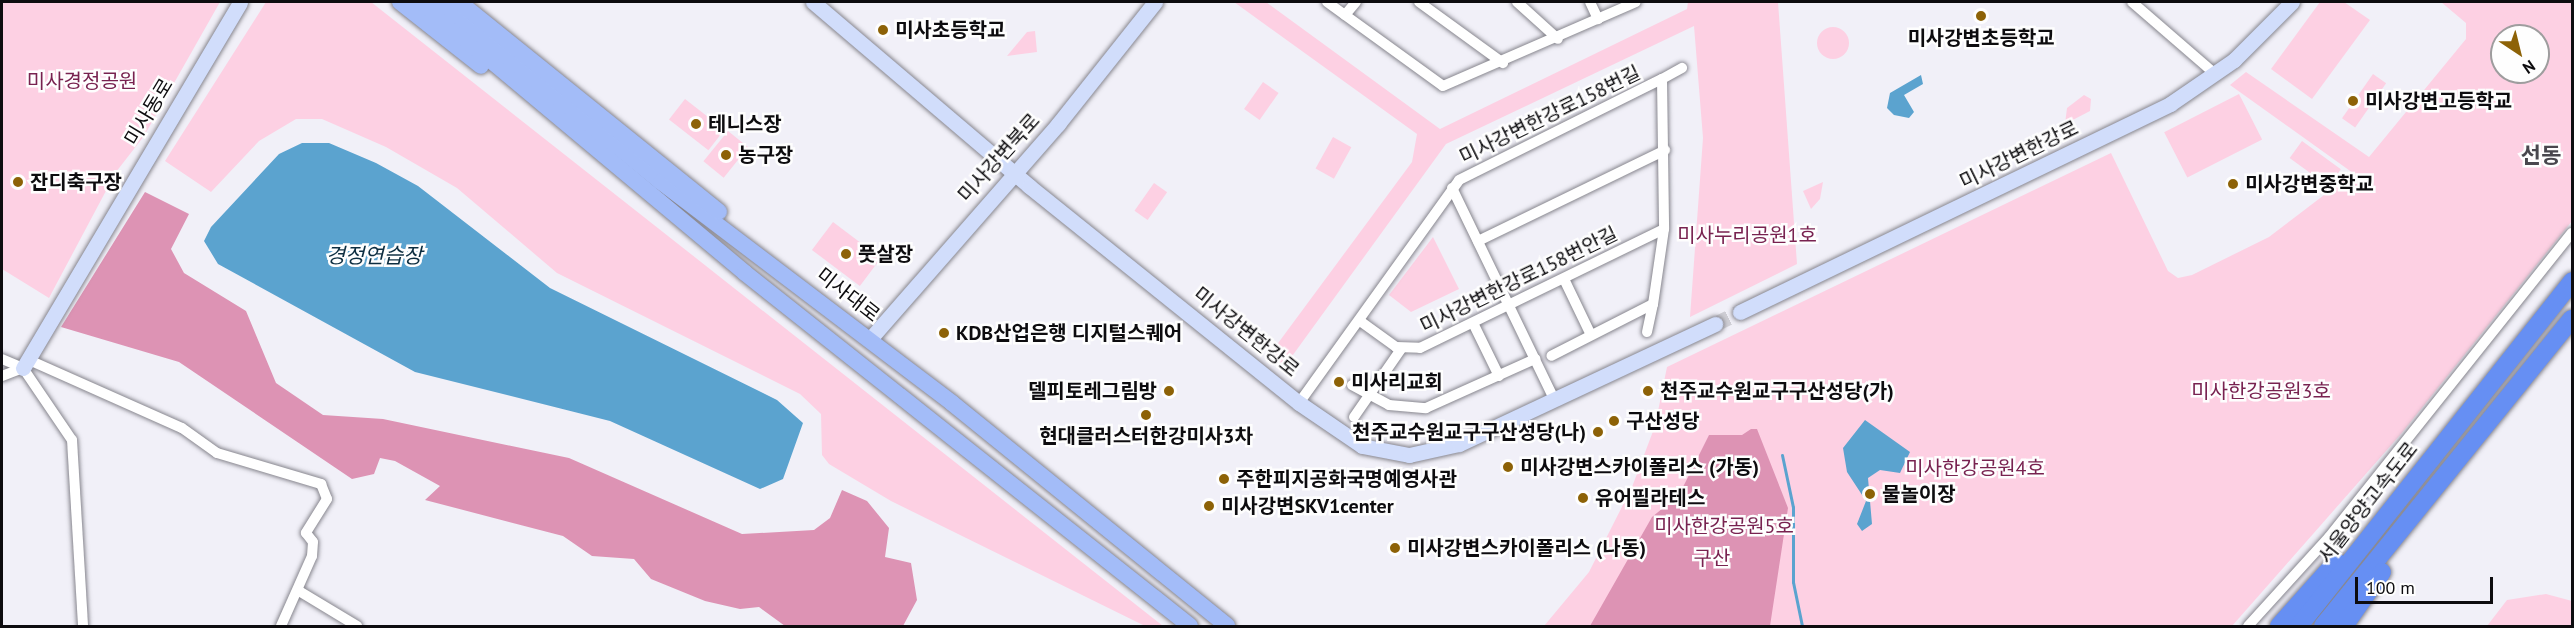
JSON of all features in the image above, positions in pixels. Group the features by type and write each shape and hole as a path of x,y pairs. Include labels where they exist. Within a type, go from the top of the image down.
{"highway":[{"path":"2278,627 2472,407 2572,281"},
{"path":"2323,627 2572,319"},
{"name":"서울양양고속도로","path":"2299,627 2472,407"},
{"path":"2344,627 2492,420"}],"main road":[{"path":"400,2 1190,627"},
{"path":"421,2 745,273"},
{"name":"미사대로","path":"441,2 661,182 764,257 870,339 1227,627"},
{"path":"459,2 724,216 764,257"}],"street":[{"name":"미사동로","path":"26,364 240,2"},
{"name":"미사강변한강로","path":"813,2 1014,174 1299,403 1362,446 1409,455 1459,444 1715,324"},
{"name":"미사강변북로","path":"870,339 1014,174 1155,2"},
{"path":"1327,2 1443,86 1503,63 1636,2"},
{"path":"1345,15 1356,2"},
{"path":"1419,2 1503,63"},
{"path":"1590,2 1598,20"},
{"path":"2133,2 2215,74"},
{"name":"미사강변한강로","path":"1740,312 2150,114 2215,74 2292,2"},
{"path":"1523,3 1558,39"},
{"path":"1662,79 1682,68"},
{"name":"미사강변한강로158번길","path":"1299,403 1459,180 1662,79 1665,150 1664,229 1647,332"},
{"path":"1478,241 1665,150"},
{"path":"1452,188 1554,399"},
{"name":"미사강변한강로158번안길","path":"1360,321 1401,348 1420,348 1664,229"},
{"path":"2248,627 2329,537 2572,233"},
{"path":"1564,279 1591,335"},
{"path":"1551,356 1653,304"},
{"path":"1473,323 1499,376"},
{"path":"1354,417 1401,348"},
{"path":"2,359 26,364 182,428 216,453 321,484 327,499 306,533 313,546 299,591 280,627"},
{"path":"1352,385 1369,397 1404,408 1425,408 1534,359"},
{"path":"2,376 26,364"},
{"path":"26,364 72,440 83,627"},
{"path":"299,591 357,627"}],"green space":[{"name":"미사경정공원","path":"2,2 220,2 144,136 116,172 49,298 2,269"},
{"path":"266,2 371,2 1163,626 1145,626 891,501 829,464 822,455 821,414 800,394 557,273 457,188 386,147 322,119 296,119 259,141 211,192 165,161"},
{"name":"미사누리공원1호","path":"1234,2 1266,2 1440,129 1687,9 1688,2 1778,2 1797,264 1690,317 1703,138 1694,26 1446,144 1282,370 1267,358 1412,162 1417,134"},
{"path":"2320,2 2344,2 2370,20 2312,99 2271,69"},
{"path":"2441,2 2572,2 2572,221 2401,434 2232,626 1544,626 1589,572 1632,487 1655,426 1667,367 2111,153 2168,271 2178,278 2192,275 2269,237 2353,173 2230,85 2246,72 2369,157 2466,39 2466,23"},
{"path":"1833,27 1844,32 1849,43 1844,54 1833,59 1822,54 1817,43 1822,32"},
{"path":"1035,31 1037,52 1007,56 1027,32"},
{"path":"2373,74 2386,83 2355,127 2342,118"},
{"path":"1263,82 1279,93 1260,120 1244,109"},
{"path":"2239,94 2262,139 2187,178 2164,132"},
{"path":"2084,95 2091,99 2090,111 2065,124 2067,108"},
{"name":"테니스장","path":"685,99 724,130 708,150 669,119"},
{"name":"농구장","path":"728,131 748,147 724,178 703,161"},
{"path":"1333,137 1351,147 1334,179 1316,168"},
{"path":"2302,141 2341,169 2328,186 2290,158"},
{"path":"1823,182 1820,199 1811,209 1803,191"},
{"path":"1154,183 1167,192 1148,220 1134,211"},
{"path":"145,192 189,214 171,249 184,273 246,311 276,383 323,415 383,419 569,458 742,534 814,530 830,518 842,490 867,501 889,528 885,557 911,563 917,600 903,626 785,626 759,607 740,609 705,601 651,579 634,559 592,556 563,536 425,500 440,486 395,461 380,458 374,474 352,479 179,362 61,327"},
{"name":"풋살장","path":"833,222 881,258 860,286 812,250"},
{"path":"1433,237 1459,289 1411,312 1389,295"},
{"name":"구산","path":"1751,429 1757,429 1788,508 1770,626 1590,626 1652,517 1679,495 1709,435 1742,435"},
{"path":"2546,594 2572,601 2572,626 2487,626 2507,600"}],"water":[{"path":"1921,75 1923,84 1904,95 1914,112 1909,118 1894,115 1887,108 1890,93"},
{"name":"경정연습장","path":"302,143 329,143 376,163 418,186 550,288 777,400 803,423 783,479 760,489 610,421 415,372 218,264 204,241 211,227 279,154"},
{"path":"1865,420 1910,452 1900,473 1880,470 1868,478 1872,524 1862,531 1857,524 1866,501 1847,472 1843,448"}],"waterway":[{"path":"1782,455 1793,507 1793,582 1802,626"}],"tunnel":[{"path":"1715,324 1740,312"}],"place":[{"name":"미사강변초등학교","path":"1981,16"},
{"name":"미사초등학교","path":"883,30"},
{"name":"미사강변고등학교","path":"2353,101"},
{"name":"테니스장","path":"696,124"},
{"name":"농구장","path":"726,155"},
{"name":"잔디축구장","path":"18,182"},
{"name":"미사강변중학교","path":"2233,184"},
{"name":"풋살장","path":"846,254"},
{"name":"KDB산업은행 디지털스퀘어","path":"944,333"},
{"name":"미사리교회","path":"1339,382"},
{"name":"델피토레그림방","path":"1169,391"},
{"name":"천주교수원교구구산성당(가)","path":"1648,391"},
{"name":"현대클러스터한강미사3차","path":"1146,415"},
{"name":"구산성당","path":"1614,421"},
{"name":"천주교수원교구구산성당(나)","path":"1598,432"},
{"name":"미사강변스카이폴리스 (가동)","path":"1508,467"},
{"name":"주한피지공화국명예영사관","path":"1224,479"},
{"name":"물놀이장","path":"1870,494"},
{"name":"유어필라테스","path":"1583,498"},
{"name":"미사강변SKV1center","path":"1209,506"},
{"name":"미사강변스카이폴리스 (나동)","path":"1395,548"}],"district":[{"name":"선동","path":"2541,156"}],"park label":[{"name":"미사한강공원3호","path":"2261,391"},
{"name":"미사한강공원4호","path":"1975,468"},
{"name":"미사한강공원5호","path":"1724,526"}]}
